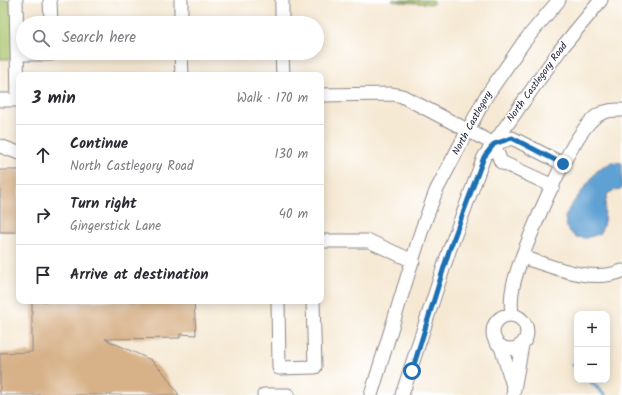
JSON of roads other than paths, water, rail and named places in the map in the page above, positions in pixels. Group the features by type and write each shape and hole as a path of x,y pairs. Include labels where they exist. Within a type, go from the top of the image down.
{"street":[{"path":"16,0 16,16"},
{"path":"50,0 51,16"},
{"path":"181,0 181,16"},
{"path":"282,0 282,16"},
{"name":"North Castlegory","path":"413,261 436,191 485,98 523,43 559,0"},
{"name":"North Castlegory Road","path":"402,395 449,251 484,157 560,50 601,0"},
{"path":"17,60 17,72"},
{"path":"181,60 182,72"},
{"path":"282,60 283,72"},
{"path":"324,95 392,94 402,96 494,144 501,162 553,186"},
{"path":"0,100 16,100"},
{"path":"512,314 510,301 513,283 532,230 563,164 580,136 598,115 610,110 622,110"},
{"path":"494,144 512,138 563,164"},
{"path":"0,146 16,153"},
{"path":"324,241 369,241 413,261 371,395"},
{"path":"522,257 569,271 596,275 622,271"},
{"path":"278,304 278,368 315,367 313,304"},
{"path":"512,314 520,317 528,327 526,340 522,345 518,359 518,373 513,392 501,347 493,337 493,328 500,318 512,314"},
{"path":"501,347 511,350 522,345"},
{"path":"264,395 288,395"}],"water":[{"path":"612,162 622,163 622,188 608,193 602,229 599,234 586,238 575,237 567,228 565,217 570,207 597,171"}],"waterway":[{"path":"592,383 605,395"}]}
